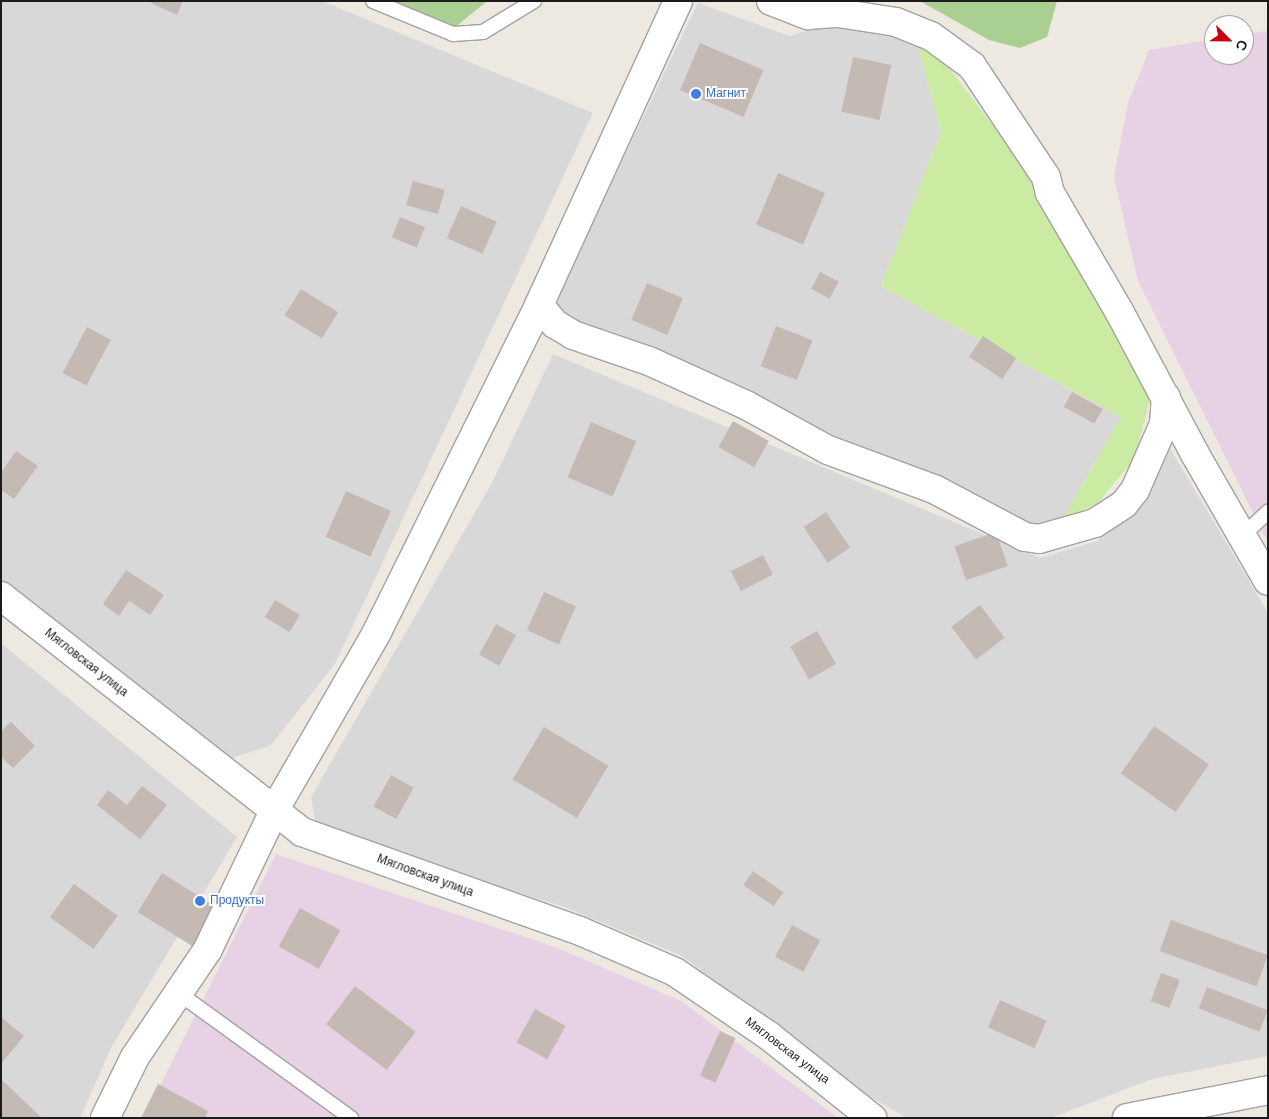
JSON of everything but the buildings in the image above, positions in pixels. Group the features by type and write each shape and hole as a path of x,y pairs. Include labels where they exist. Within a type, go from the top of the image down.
{"street":[{"path":"105,1118 135,1057 213,941 276,809 377,632 539,305 678,1"},
{"path":"770,1 808,15 838,13 896,22 931,36 972,66 1046,177 1050,193 1166,397 1241,537 1268,581"},
{"path":"539,305 555,324 573,335 649,361 746,405 828,450 934,489 1025,537 1039,539 1095,523 1124,504 1135,490 1164,424 1166,397"},
{"name":"Мягловская улица","path":"1,596 276,809 302,832 580,931 675,972 770,1036 872,1118"},
{"path":"1127,1118 1190,1112 1268,1090"}],"lane":[{"path":"372,1 453,34 483,32 534,1"},
{"path":"1241,537 1268,512"},
{"path":"177,992 351,1118"}],"shaded area":[{"path":"1,1 322,1 593,113 335,664 270,746 225,760 1,582"},
{"path":"698,3 790,36 833,23 877,27 917,42 941,132 881,286 1121,417 1062,520 1034,530 739,391 570,325 557,305 559,292"},
{"path":"1268,31 1268,543 1138,281 1114,176 1128,103 1149,50 1204,41 1204,65 1254,65 1254,33"},
{"path":"553,354 1040,558 1097,541 1140,506 1168,445 1268,613 1268,1056 1152,1079 1051,1118 907,1118 864,1093 682,956 567,908 317,830 311,797 493,481"},
{"path":"1,643 237,837 112,1046 80,1118 1,1118"},
{"path":"276,854 555,947 681,1001 838,1118 144,1118"}],"green space":[{"path":"368,1 486,1 486,2 449,32"},
{"path":"920,1 1057,1 1047,37 1020,48 989,40"},
{"path":"917,42 938,53 1031,176 1150,398 1135,458 1097,504 1062,520 1121,417 881,286 941,132"}],"place":[{"name":"Магнит","path":"696,94"},
{"name":"Продукты","path":"200,901"}]}
